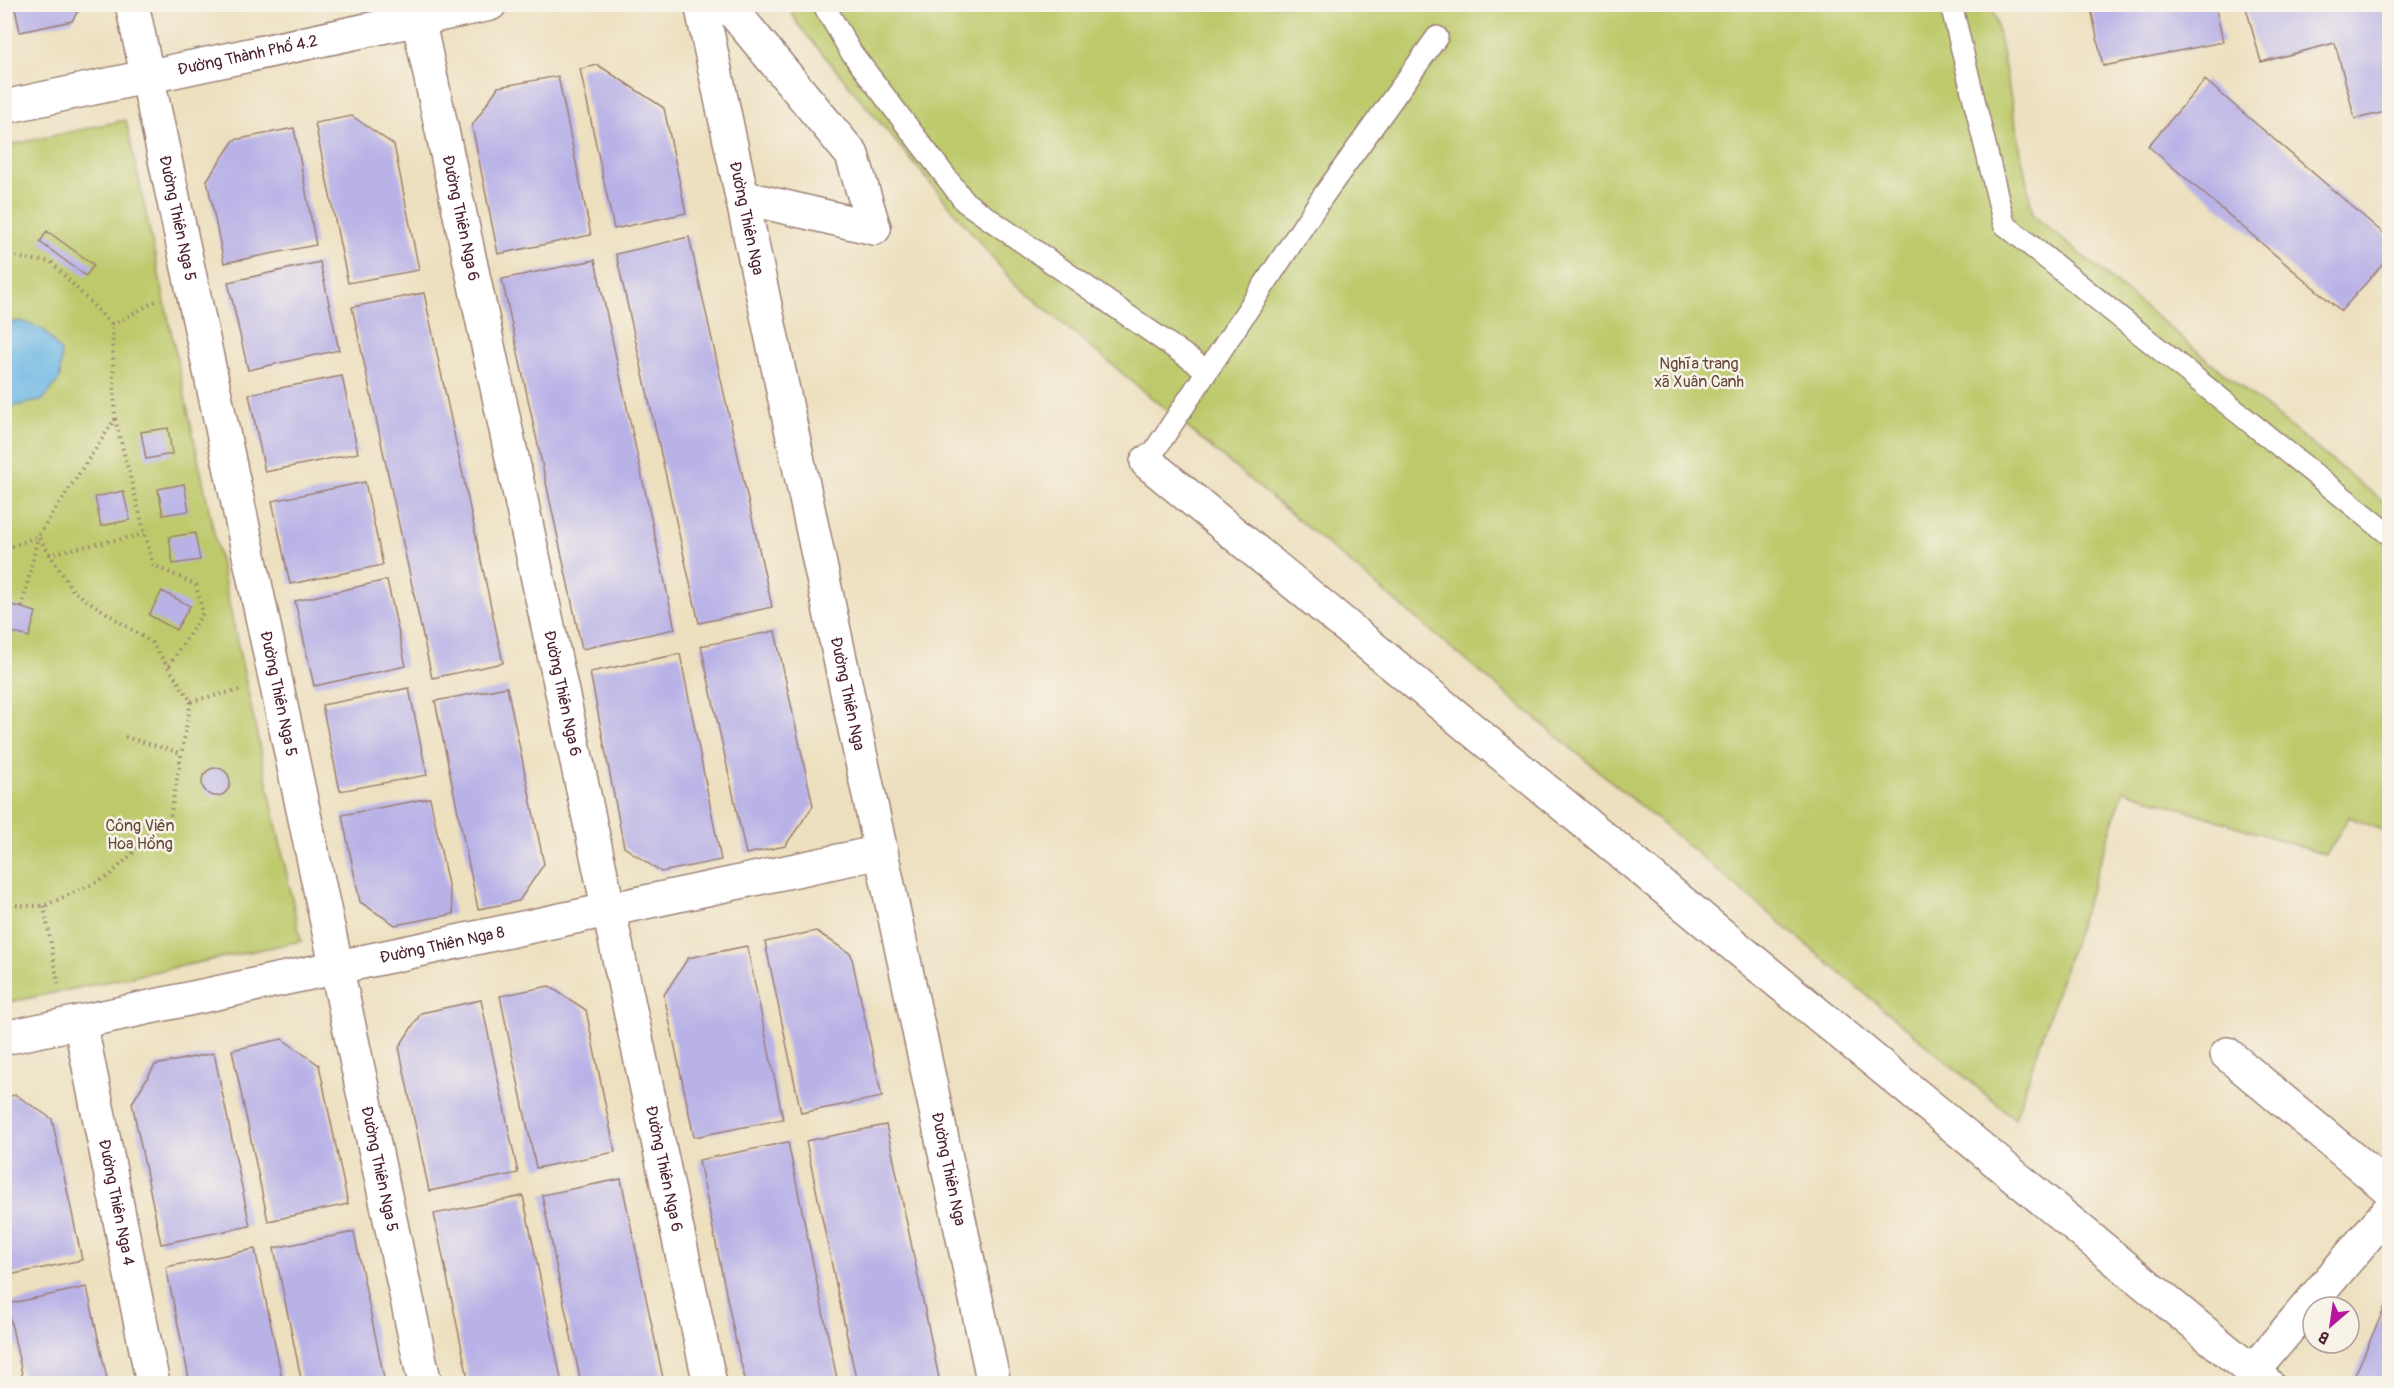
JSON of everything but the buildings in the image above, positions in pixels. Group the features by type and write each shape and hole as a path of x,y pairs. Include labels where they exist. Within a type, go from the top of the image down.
{"street":[{"name":"Đường Thiên Nga 5","path":"132,4 425,1383"},
{"name":"Đường Thành Phố 4.2","path":"4,107 147,77 416,12 490,4"},
{"name":"Đường Thiên Nga","path":"701,4 994,1383"},
{"path":"727,4 852,155 874,228 742,197"},
{"name":"Đường Thiên Nga 6","path":"416,12 710,1383"},
{"path":"1147,462 2259,1378 2390,1209"},
{"name":"Đường Thiên Nga 8","path":"4,1038 881,852"},
{"name":"Đường Thiên Nga 4","path":"73,1023 153,1383"},
{"path":"2227,1054 2390,1190"}],"lane":[{"path":"823,4 851,52 965,202 1206,370"},
{"path":"1951,4 2004,224 2390,535"},
{"path":"1147,462 1323,196 1437,38"}],"path":[{"path":"4,256 51,262 112,326 115,419 153,565 196,585 202,613 168,667"},
{"path":"112,326 152,302 193,292"},
{"path":"22,607 38,536 115,419"},
{"path":"49,554 145,534"},
{"path":"4,550 38,536"},
{"path":"4,905 44,906 108,877 170,817 191,701 152,643 73,591 38,536"},
{"path":"191,701 276,682"},
{"path":"125,737 181,753"},
{"path":"44,906 73,1023"}],"green space":[{"name":"Nghĩa trang xã Xuân Canh","path":"788,5 1993,5 2033,215 2389,506 2389,833 2349,817 2326,855 2124,790 2015,1119 1012,281 797,23"},
{"name":"Công Viên Hoa Hồng","path":"126,120 301,941 5,1003 5,146"}],"water":[{"path":"21,321 44,330 61,352 60,378 43,400 5,408 5,324"}]}
